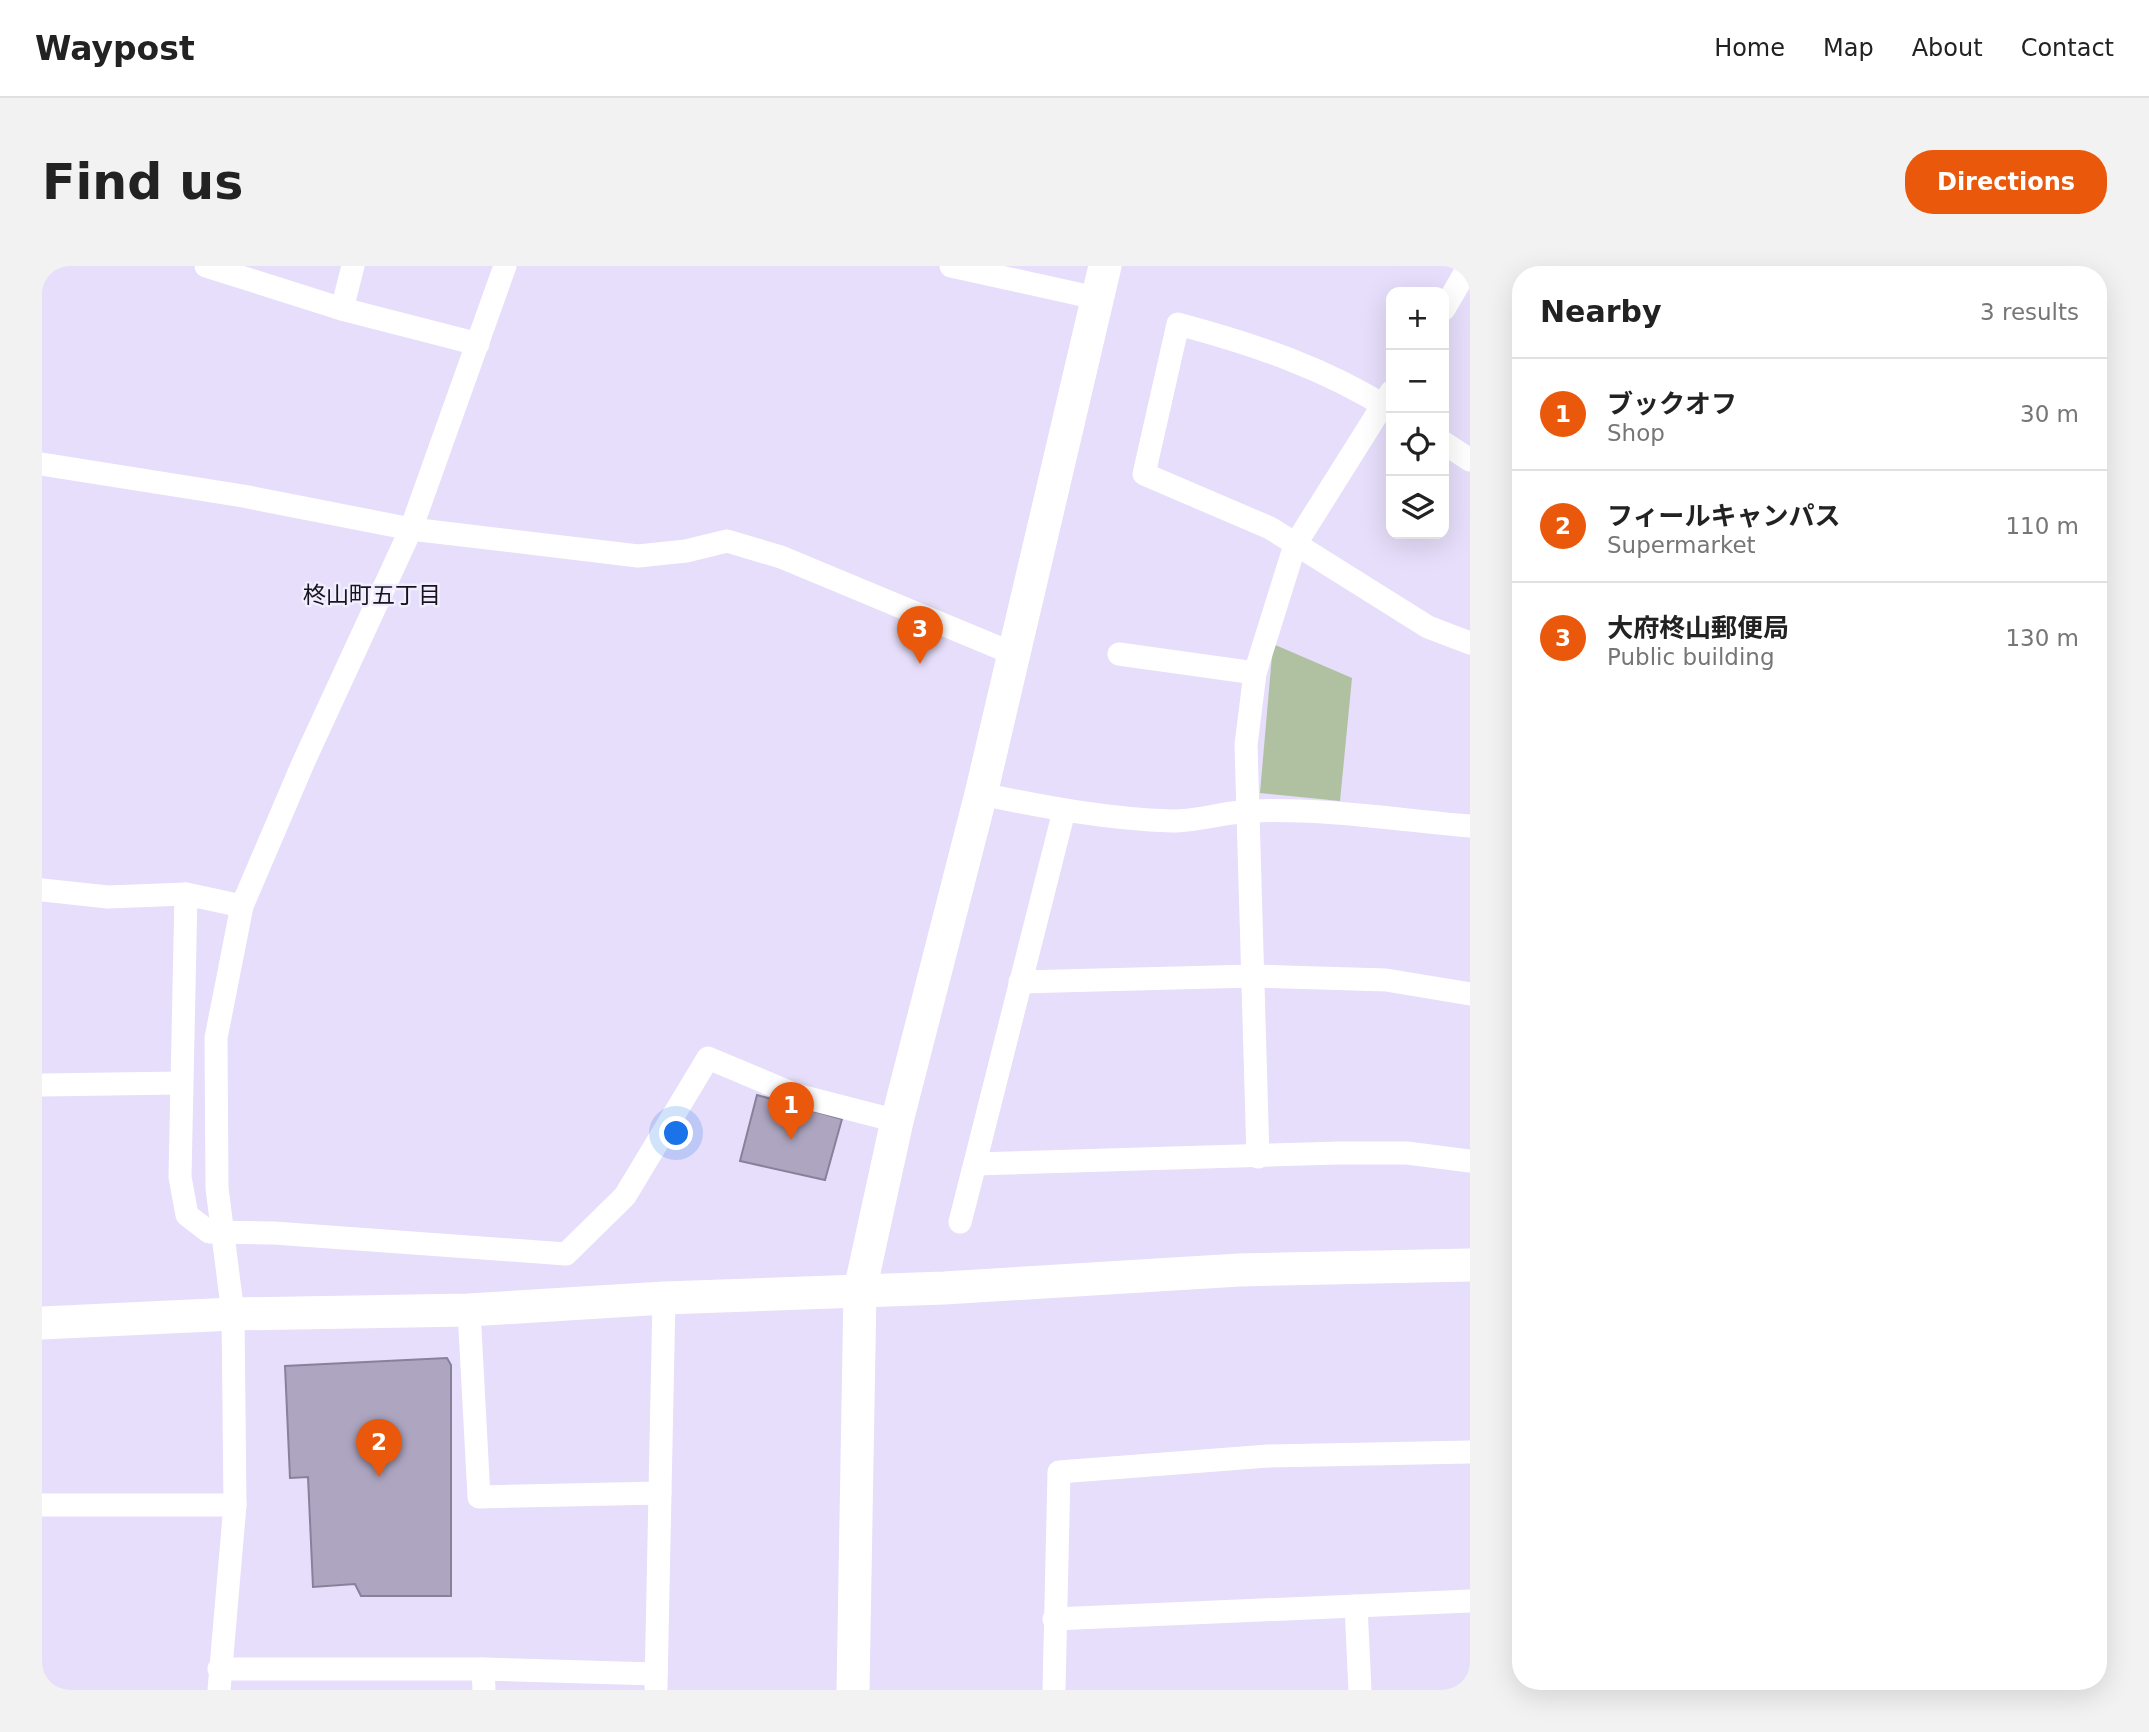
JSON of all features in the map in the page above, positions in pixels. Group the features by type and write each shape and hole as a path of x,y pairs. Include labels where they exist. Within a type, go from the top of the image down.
{"street":[{"path":"206,266 342,309 478,344"},
{"path":"342,309 353,266"},
{"path":"505,266 411,529 304,761 242,906 216,1038 217,1188 233,1314 235,1505 219,1680 483,1679 656,1682 664,1298"},
{"path":"951,266 989,270 1096,298"},
{"path":"853,1690 860,1290 897,1121 981,794 1105,266"},
{"path":"1449,300 1469,266"},
{"path":"1386,401 1273,351 1178,324 1144,474 1270,528 1428,627 1470,643"},
{"path":"1258,1157 1246,745 1255,673 1295,545 1386,407"},
{"path":"1449,446 1470,460"},
{"path":"42,464 243,496 411,529 638,556 686,551 727,541 781,557 1014,654"},
{"path":"1119,654 1255,673"},
{"path":"981,794 1064,811 1175,821 1250,811 1354,813 1470,826"},
{"path":"1064,811 960,1222 975,1164 1407,1153 1470,1161"},
{"path":"42,890 108,897 186,894 242,906"},
{"path":"186,894 180,1177 187,1216 209,1233 274,1233 566,1254 625,1196 708,1058 796,1095 897,1121"},
{"path":"1020,982 1253,976 1387,980 1470,993"},
{"path":"42,1085 180,1083"},
{"path":"42,1323 233,1314 469,1310 664,1298 944,1288 1239,1270 1470,1265"},
{"path":"469,1310 479,1497 660,1493"},
{"path":"1054,1690 1059,1472 1268,1456 1470,1452"},
{"path":"42,1505 235,1505"},
{"path":"1054,1619 1470,1601"},
{"path":"1356,1605 1360,1690"}],"green space":[{"path":"1273,644 1352,678 1340,801 1260,793"}],"building":[{"path":"757,1095 842,1119 825,1180 740,1161"},
{"path":"447,1358 451,1365 451,1596 361,1596 355,1584 313,1587 308,1477 290,1478 285,1366"}],"place":[{"name":"大府柊山郵便局","path":"920,664"},
{"name":"ブックオフ","path":"791,1140"},
{"name":"フィールキャンパス","path":"379,1477"}],"district":[{"name":"柊山町五丁目","path":"372,595"}]}
